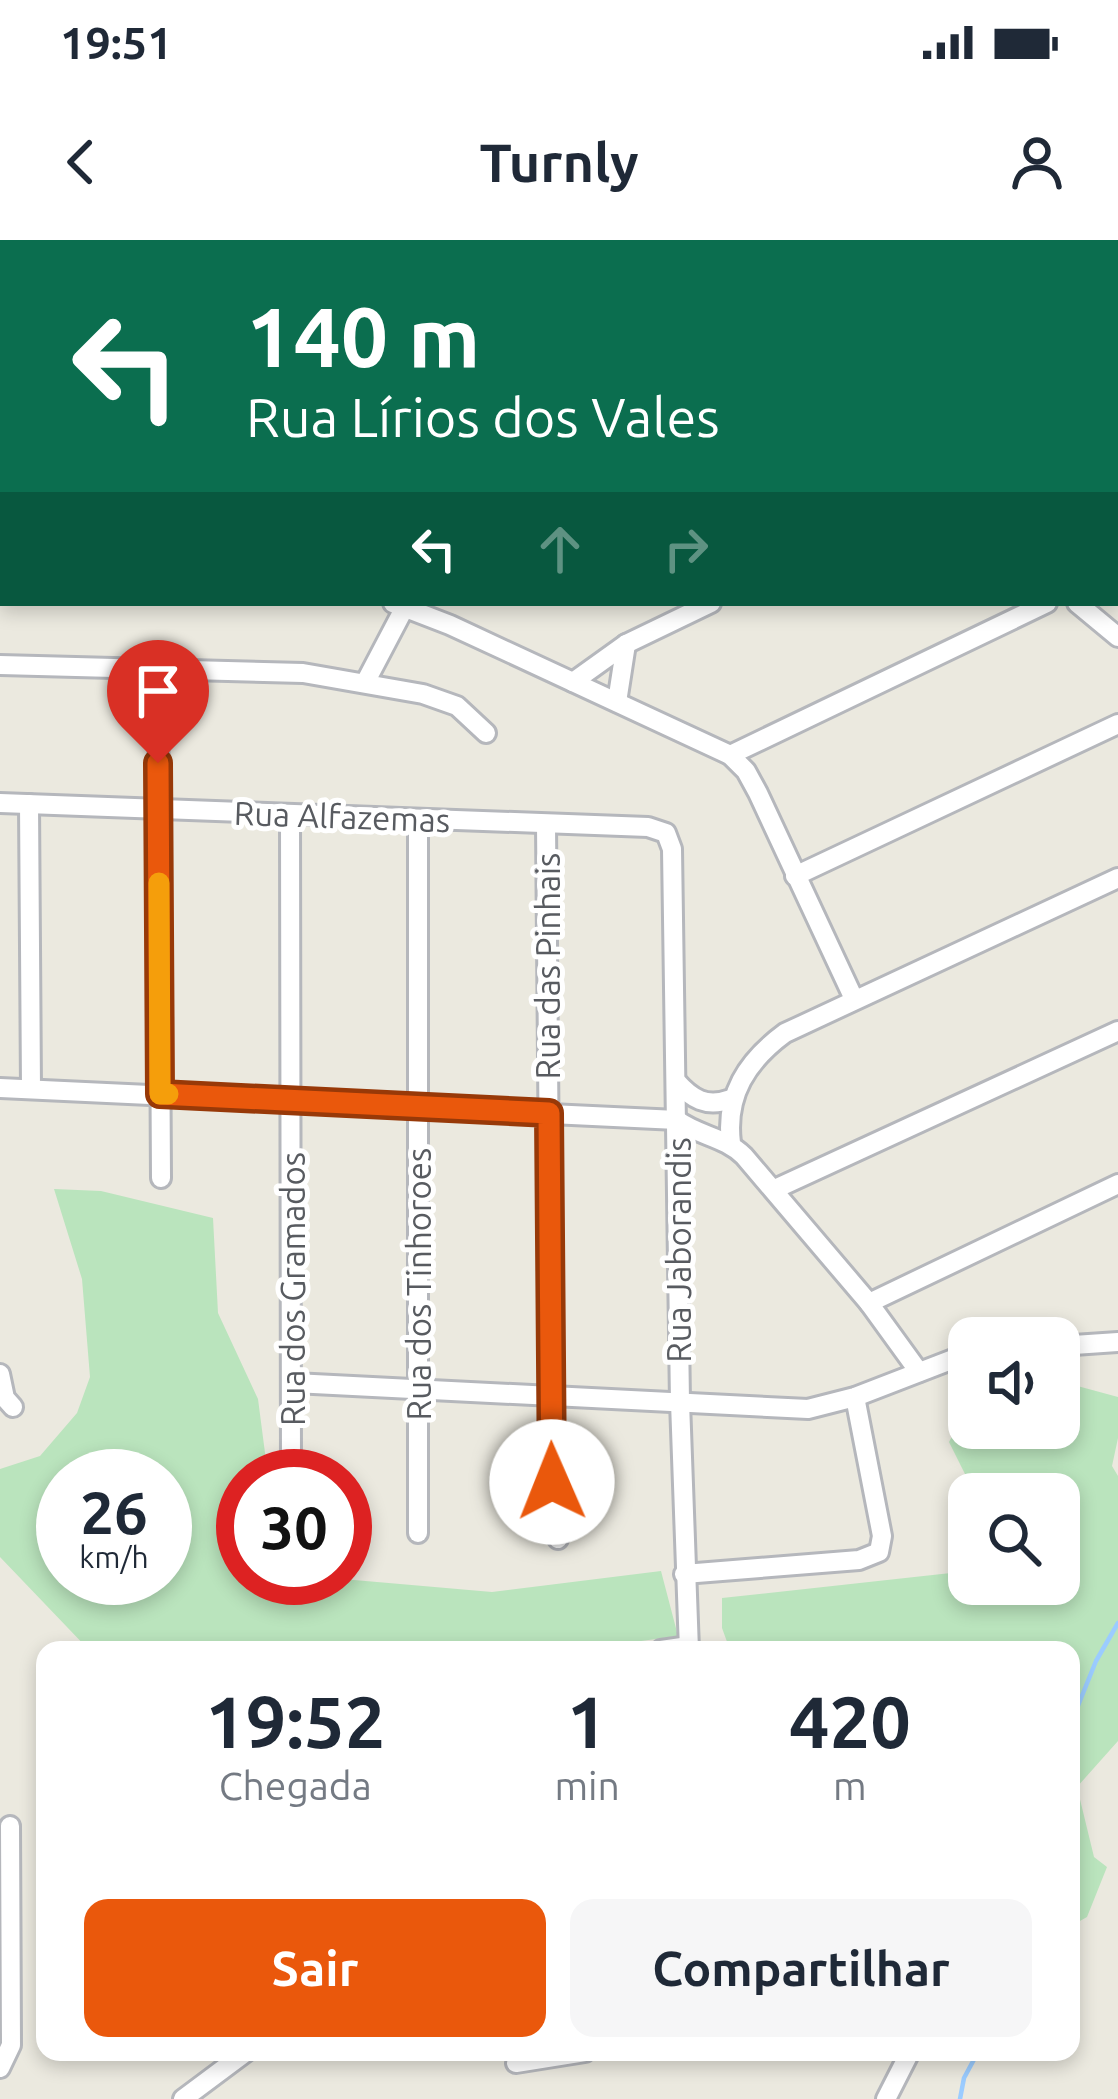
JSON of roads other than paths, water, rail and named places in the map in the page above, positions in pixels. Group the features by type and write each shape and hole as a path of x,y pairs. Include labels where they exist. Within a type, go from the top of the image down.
{"street":[{"path":"365,682 400,606"},
{"path":"406,606 730,755 758,793 854,999"},
{"path":"450,625 453,606"},
{"path":"573,682 626,644 705,606"},
{"path":"730,755 1041,606"},
{"path":"1081,606 1118,637"},
{"path":"617,702 626,644"},
{"path":"0,665 303,673 365,682 457,706 486,733"},
{"path":"158,669 161,1178"},
{"path":"795,876 1118,724"},
{"name":"Rua Alfazemas","path":"0,803 648,827 666,833 673,849"},
{"path":"29,804 32,1089"},
{"name":"Rua dos Gramados","path":"290,814 293,1449"},
{"name":"Rua dos Tinhoroes","path":"418,819 418,1533"},
{"name":"Rua das Pinhais","path":"546,824 552,1526 558,1539"},
{"name":"Rua Jaborandis","path":"673,849 680,1402 689,1641"},
{"path":"731,1143 731,1099 762,1050 854,999 1118,878"},
{"path":"775,1190 1118,1031"},
{"path":"676,1081 701,1102 719,1104 731,1099"},
{"path":"0,1088 677,1120 697,1134 731,1143 869,1303 919,1372"},
{"path":"869,1303 1118,1184"},
{"path":"1080,1345 1118,1342"},
{"path":"294,1383 808,1408 855,1397 948,1361"},
{"path":"0,1374 5,1397 14,1408"},
{"path":"684,1574 859,1560 879,1552 882,1536 855,1397"},
{"path":"0,2068 11,2045 10,1826"},
{"path":"183,2099 234,2061"},
{"path":"516,2063 529,2061"},
{"path":"886,2099 905,2061"}],"waterway":[{"path":"1080,1701 1118,1623"},
{"path":"960,2099 973,2061"}]}
